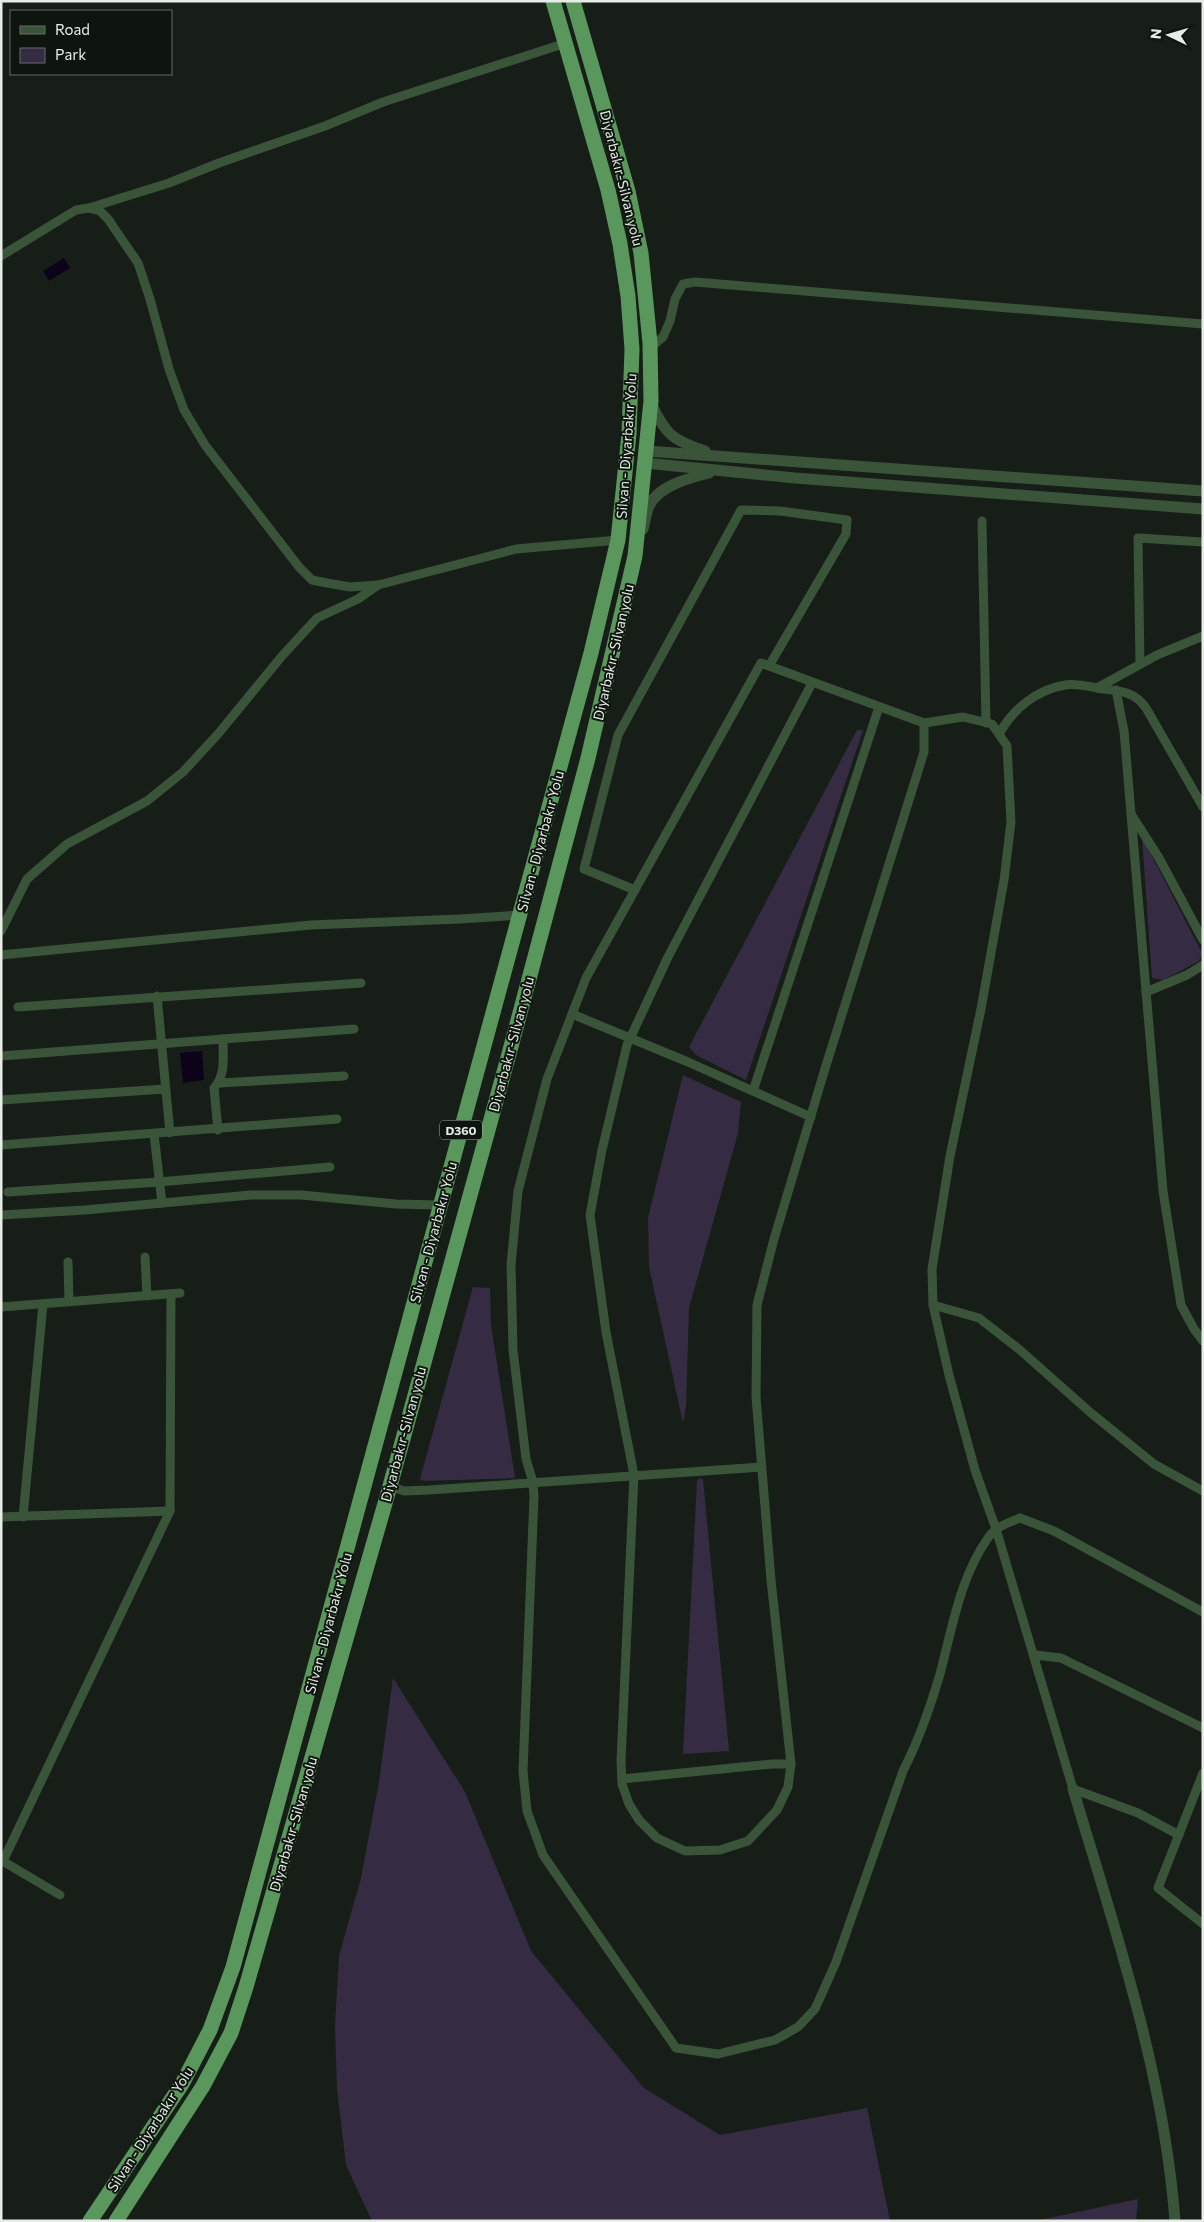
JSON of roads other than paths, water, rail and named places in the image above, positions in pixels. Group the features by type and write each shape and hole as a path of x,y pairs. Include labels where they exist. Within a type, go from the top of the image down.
{"highway":[{"name":"Silvan - Diyarbakır Yolu","path":"90,2221 182,2084 210,2030 233,1967 520,915 604,603 618,540 629,434 632,349 628,296 620,244 608,190 553,1"},
{"name":"Diyarbakır-Silvan yolu","path":"116,2221 203,2086 230,2033 246,1987 390,1486 588,758 636,556 650,401 650,348 641,253 628,191 573,1"}],"street":[{"path":"1,256 76,210 89,208 169,183 219,163 325,126 383,102 566,43"},
{"path":"89,208 100,211 108,219 138,263 172,377 184,410 205,445 299,567 312,580 350,587 378,585 516,549 618,540"},
{"path":"650,348 663,337 670,321 675,299 683,284 695,282 1203,324"},
{"path":"650,401 660,424 682,443 723,457"},
{"path":"646,457 723,457 860,465 1203,491"},
{"path":"646,457 720,471 1203,509"},
{"path":"636,556 650,505 661,493 673,485 695,476 720,471"},
{"path":"635,890 584,869 618,735 741,510 780,511 846,520 846,534 769,666"},
{"path":"982,521 986,723"},
{"path":"1140,664 1138,538 1203,542"},
{"path":"1,931 27,879 67,844 147,801 183,772 317,618 358,599 378,585"},
{"path":"1097,688 1140,664 1203,636"},
{"path":"1175,2221 1160,2117 1142,2026 996,1529 974,1470 933,1306 932,1269 950,1156 981,1009 1004,880 1011,822 1007,746 992,724 963,717 924,723 762,664 586,978 548,1079 518,1191 511,1264 512,1350 526,1459 532,1482 523,1761 527,1810 543,1855 676,2048 718,2054 775,2040 798,2026 815,2009 836,1962 903,1771 916,1744 939,1675 951,1627 973,1564 988,1537 996,1529 1020,1518 1054,1531 1203,1612"},
{"path":"812,683 668,957 630,1038 602,1150 590,1215 606,1332 634,1475 630,1596 624,1687 622,1779 629,1804 639,1820 657,1838 685,1851 720,1850 748,1841 777,1810 788,1787 791,1764 771,1580 756,1384 757,1305 811,1117 924,752 924,723"},
{"path":"999,734 1008,718 1035,696 1066,685 1116,690 1132,694 1140,699 1203,807"},
{"path":"1116,690 1124,730 1162,1191 1182,1305 1203,1341"},
{"path":"753,1091 879,706"},
{"path":"1130,812 1159,858 1203,940"},
{"path":"1,955 311,925 520,915"},
{"path":"1146,992 1187,975 1203,965"},
{"path":"18,1007 361,983"},
{"path":"157,996 170,1133"},
{"path":"572,1014 811,1117"},
{"path":"1,1056 354,1029"},
{"path":"218,1130 214,1088 219,1083 222,1074 223,1039"},
{"path":"219,1083 344,1076"},
{"path":"1,1100 165,1089"},
{"path":"1,1145 218,1130 337,1119"},
{"path":"154,1134 158,1182 162,1203"},
{"path":"8,1192 158,1182 330,1167"},
{"path":"1,1215 251,1195 301,1195 396,1204 440,1205"},
{"path":"145,1257 147,1296"},
{"path":"68,1262 69,1302"},
{"path":"1,1307 176,1294 170,1512 2,1861 60,1895"},
{"path":"23,1517 43,1304"},
{"path":"933,1306 979,1318 1020,1350 1090,1413 1154,1464 1203,1491"},
{"path":"390,1486 404,1490 762,1467"},
{"path":"1,1517 170,1512"},
{"path":"1034,1655 1060,1658 1203,1728"},
{"path":"622,1779 772,1764 791,1764"},
{"path":"1202,1779 1158,1888 1203,1924"},
{"path":"1073,1790 1138,1813 1179,1835"}]}
